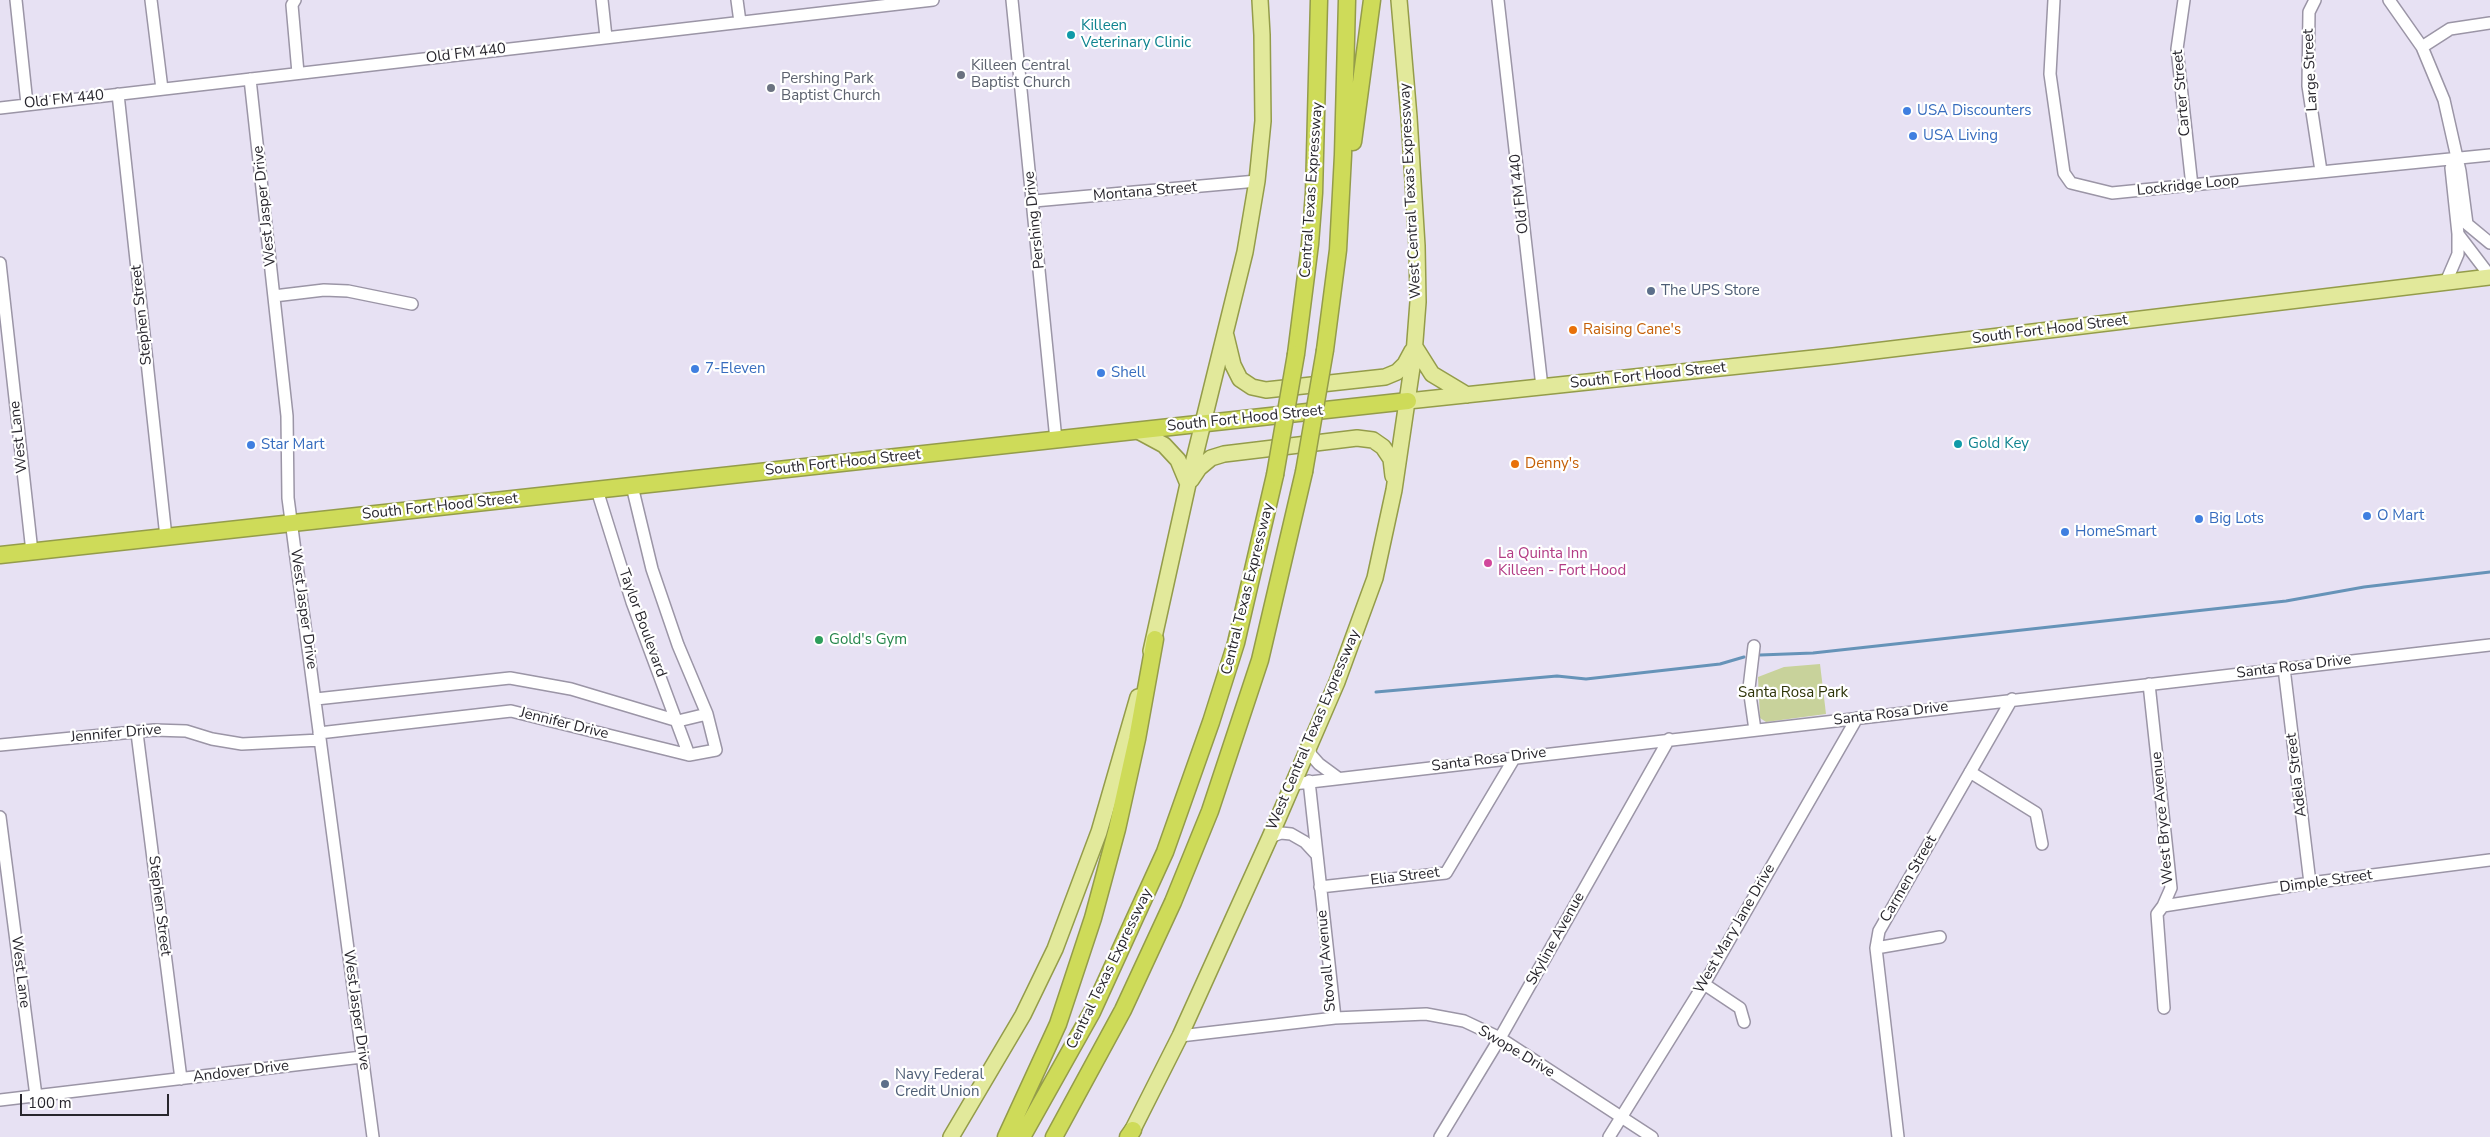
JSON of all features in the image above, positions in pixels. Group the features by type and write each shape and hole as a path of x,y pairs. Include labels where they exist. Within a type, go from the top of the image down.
{"highway":[{"name":"Central Texas Expressway","path":"1022,1137 1092,1012 1149,889 1174,826 1211,722 1236,643 1275,475 1296,354 1310,244 1314,192 1319,0"},
{"name":"Central Texas Expressway","path":"1054,1137 1127,1001 1173,902 1210,811 1260,660 1304,472 1338,250 1344,155 1347,0"},
{"path":"1338,250 1372,0"},
{"name":"South Fort Hood Street","path":"0,556 1408,401"},
{"path":"1006,1137 1058,1024 1093,918 1137,739 1155,639"}],"main road":[{"path":"951,1137 1023,1015 1067,920 1099,832 1155,639 1188,484 1245,252 1257,181 1263,121 1260,0"},
{"name":"West Central Texas Expressway","path":"1130,1135 1180,1036 1270,837 1337,682 1375,578 1394,490 1408,401 1415,347 1418,302 1417,246 1398,0"},
{"name":"South Fort Hood Street","path":"1408,401 1833,356 2490,277"},
{"path":"1226,335 1233,365 1240,379 1252,387 1266,390 1385,377 1397,372 1406,364 1415,347 1432,374 1467,395"},
{"path":"1138,431 1164,445 1178,460 1188,484"},
{"path":"1188,484 1199,468 1211,458 1224,454 1357,438 1373,440 1383,447 1391,459 1394,490"}],"street":[{"path":"16,0 27,104"},
{"path":"151,0 162,89"},
{"path":"295,0 292,5 298,73"},
{"path":"602,0 606,37"},
{"path":"738,0 740,22"},
{"name":"Old FM 440","path":"0,108 932,0"},
{"name":"Pershing Drive","path":"1012,0 1034,201 1056,440"},
{"name":"Old FM 440","path":"1498,0 1542,387"},
{"name":"Lockridge Loop","path":"2054,0 2050,74 2064,172 2071,182 2112,193 2490,155"},
{"name":"Carter Street","path":"2184,0 2177,49 2192,186"},
{"name":"Large Street","path":"2315,0 2309,12 2308,86 2320,171"},
{"path":"2389,0 2422,46 2444,100 2460,171 2467,224 2490,243"},
{"path":"2422,46 2450,29 2490,23"},
{"name":"West Jasper Drive","path":"250,79 286,416 287,477 291,523 373,1137"},
{"name":"Stephen Street","path":"118,94 166,537"},
{"path":"2446,282 2458,254 2458,234 2451,168 2456,158"},
{"name":"Montana Street","path":"1034,201 1257,181"},
{"path":"2458,234 2490,277"},
{"name":"West Lane","path":"0,263 32,552"},
{"path":"274,296 324,290 348,291 412,304"},
{"name":"Taylor Boulevard","path":"632,486 652,569 678,645 707,714 716,750"},
{"name":"Taylor Boulevard","path":"597,490 632,602 690,755"},
{"name":"Santa Rosa Drive","path":"1293,784 2490,644"},
{"path":"1754,646 1749,688 1755,730"},
{"name":"Adela Street","path":"2284,668 2310,883"},
{"path":"316,699 510,678 571,689 678,721 707,714"},
{"name":"West Bryce Avenue","path":"2149,684 2171,888 2157,914 2164,1008"},
{"name":"Carmen Street","path":"1898,1137 1876,948 1879,931 2012,699"},
{"name":"Jennifer Drive","path":"0,745 172,730 242,744 511,712 690,755 716,750"},
{"name":"West Mary Jane Drive","path":"1610,1137 1704,984 1857,718"},
{"name":"Stephen Street","path":"137,733 181,1079"},
{"name":"Skyline Avenue","path":"1440,1137 1500,1038 1669,739"},
{"path":"1309,748 1311,755 1319,764 1338,778"},
{"name":"Elia Street","path":"1320,887 1446,873 1515,757"},
{"path":"1970,772 2036,813 2042,844"},
{"name":"Stovall Avenue","path":"1180,1036 1335,1018 1309,781"},
{"name":"West Lane","path":"0,818 36,1096"},
{"path":"1270,837 1281,833 1291,834 1305,842 1317,855"},
{"name":"Dimple Street","path":"2163,906 2310,883 2490,860"},
{"path":"1876,948 1940,937"},
{"path":"1704,984 1740,1008 1744,1022"},
{"name":"Swope Drive","path":"1335,1018 1426,1014 1464,1021 1500,1038 1652,1137"},
{"name":"Andover Drive","path":"0,1100 362,1057"}],"green space":[{"name":"Santa Rosa Park","path":"1820,664 1826,714 1766,722 1760,718 1758,677 1784,667"}],"waterway":[{"path":"1760,655 1813,653 2286,601 2364,587 2490,572"},
{"path":"1376,692 1557,676 1586,679 1720,664 1744,657"}],"place":[{"name":"Killeen Veterinary Clinic","path":"1071,35"},
{"name":"Killeen Central Baptist Church","path":"961,75"},
{"name":"Pershing Park Baptist Church","path":"771,88"},
{"name":"USA Discounters","path":"1907,111"},
{"name":"USA Living","path":"1913,136"},
{"name":"The UPS Store","path":"1651,291"},
{"name":"Raising Cane's","path":"1573,330"},
{"name":"7-Eleven","path":"695,369"},
{"name":"Shell","path":"1101,373"},
{"name":"Gold Key","path":"1958,444"},
{"name":"Star Mart","path":"251,445"},
{"name":"Denny's","path":"1515,464"},
{"name":"O Mart","path":"2367,516"},
{"name":"Big Lots","path":"2199,519"},
{"name":"HomeSmart","path":"2065,532"},
{"name":"La Quinta Inn Killeen - Fort Hood","path":"1488,563"},
{"name":"Gold's Gym","path":"819,640"},
{"name":"Navy Federal Credit Union","path":"885,1084"}]}
